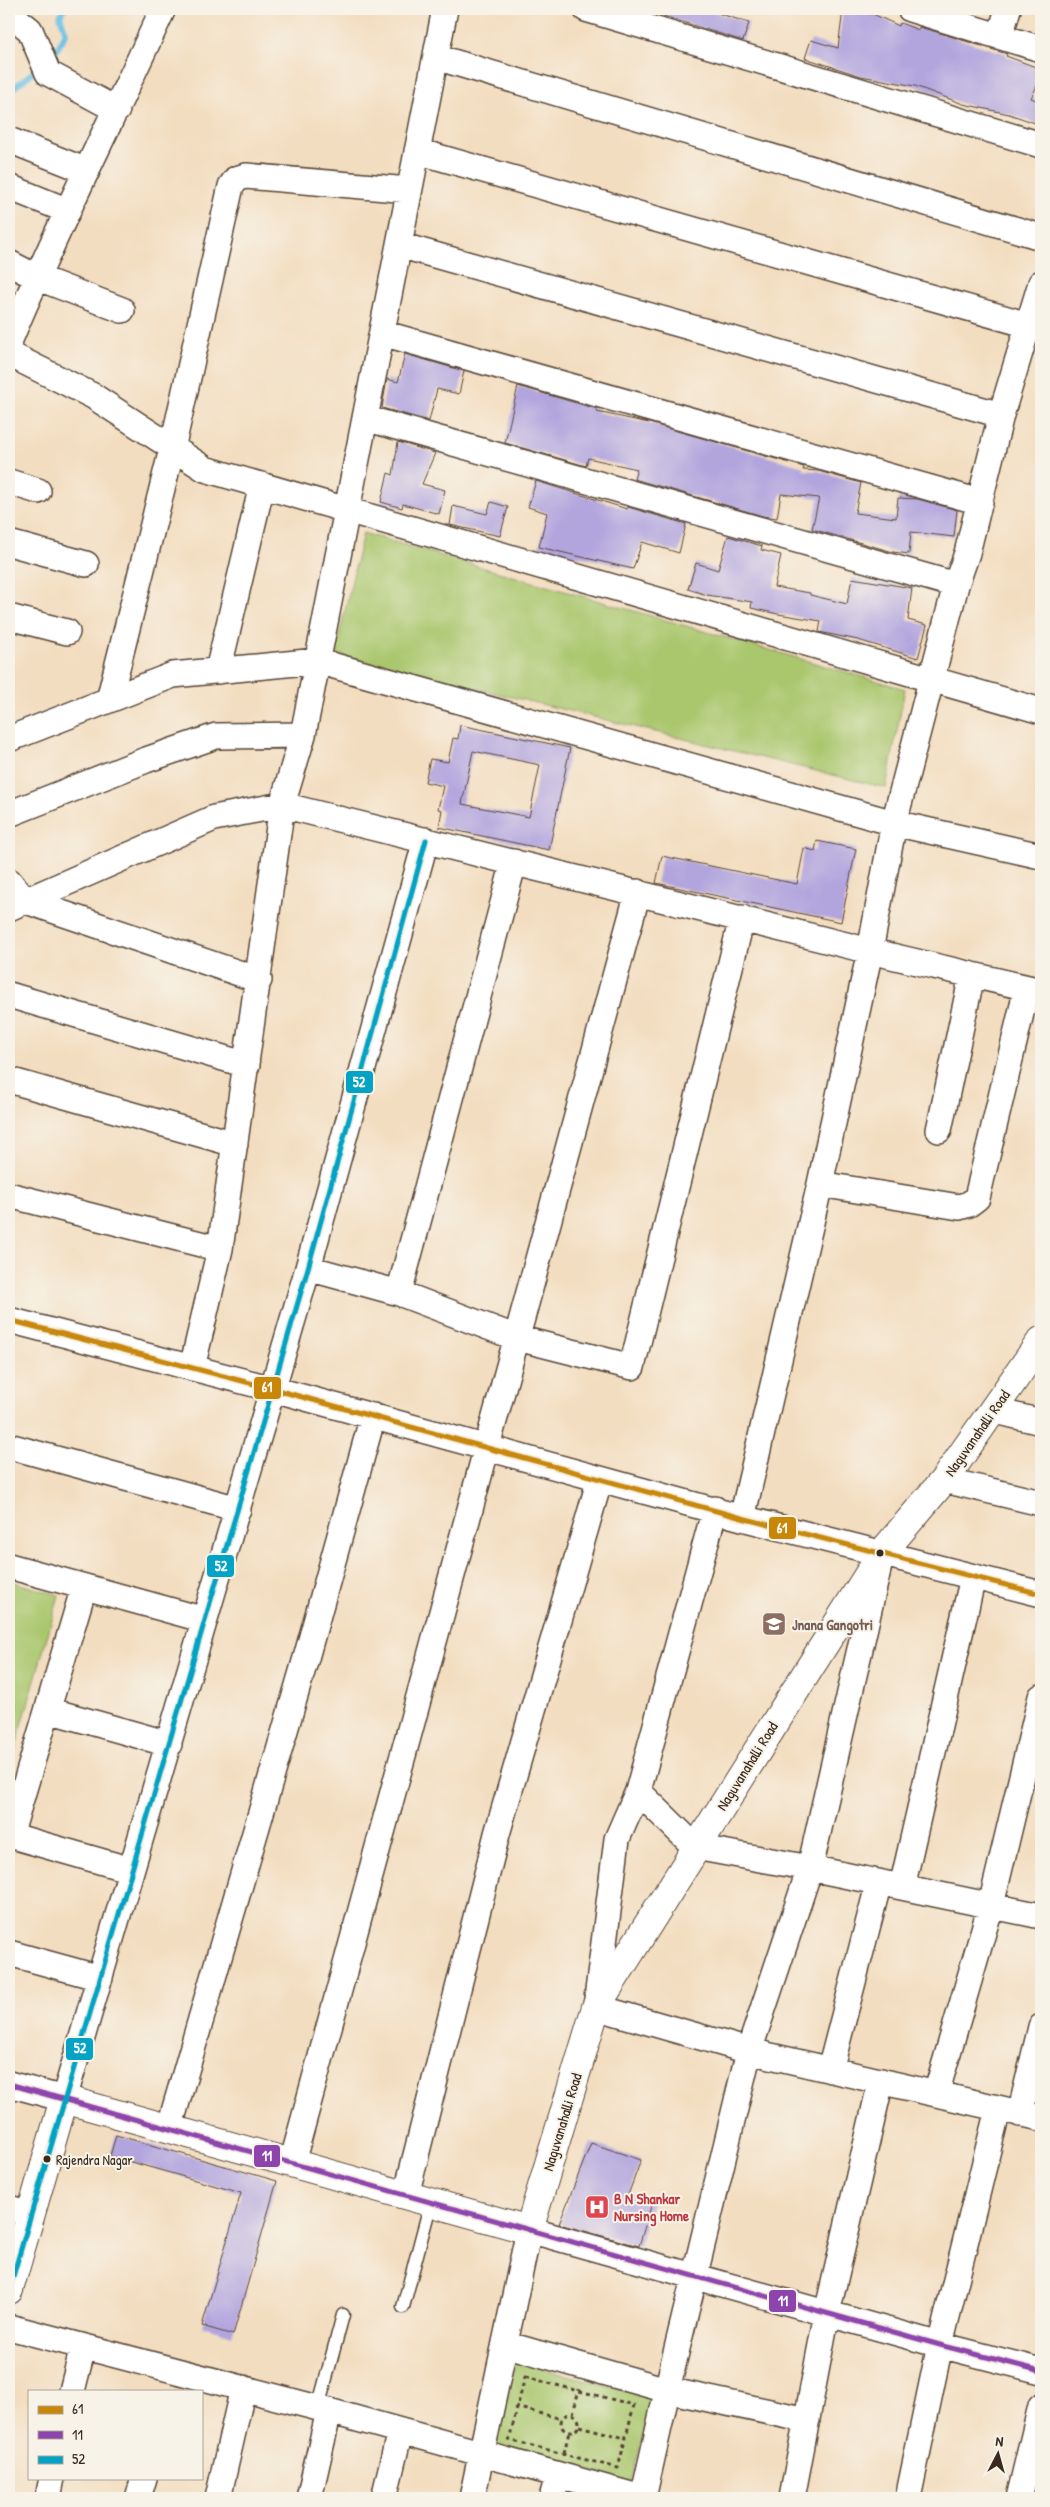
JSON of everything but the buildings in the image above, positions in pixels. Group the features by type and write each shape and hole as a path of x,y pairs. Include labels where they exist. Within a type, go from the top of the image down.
{"street":[{"path":"9,342 36,277 117,110 163,9"},
{"path":"192,1368 220,1249 282,805 303,735 445,9"},
{"path":"586,9 1041,145"},
{"path":"910,9 1041,49"},
{"path":"1000,36 1008,9"},
{"path":"9,13 30,30 48,73 117,110"},
{"path":"436,57 1041,237"},
{"path":"9,140 88,171"},
{"path":"417,150 1028,325"},
{"path":"109,700 172,449 229,194 236,178 246,176 410,190"},
{"path":"9,187 68,211"},
{"path":"399,245 1002,416"},
{"path":"9,263 36,277 122,310"},
{"path":"742,1518 820,1184 870,951 894,823 1002,416 1041,283"},
{"path":"382,333 980,502"},
{"path":"9,354 93,396 205,469 1041,711"},
{"path":"365,418 956,585"},
{"path":"9,482 38,491"},
{"path":"218,671 262,485"},
{"path":"9,543 86,564"},
{"path":"9,617 67,632"},
{"path":"9,739 173,675 317,661 894,823 1041,856"},
{"path":"9,723 34,730"},
{"path":"9,814 146,760 216,736 303,735"},
{"path":"18,904 214,818 282,805 870,951 1034,989 977,1198 970,1204 958,1207 820,1184"},
{"path":"9,2290 20,2211 64,2100 308,1268 426,840"},
{"path":"399,1293 514,862"},
{"path":"9,881 18,904"},
{"path":"292,2163 485,1448 517,1338 638,892"},
{"path":"18,904 259,980"},
{"path":"308,1268 399,1293 517,1338 632,1367 742,918"},
{"path":"939,1130 972,975"},
{"path":"9,995 247,1065"},
{"path":"9,1080 235,1144"},
{"path":"9,1195 220,1249"},
{"path":"9,1320 373,1416 742,1518 1041,1594"},
{"name":"Naguvanahalli Road","path":"529,2230 596,2007 882,1553 944,1480 1041,1341"},
{"path":"992,1410 1041,1422"},
{"path":"169,2129 306,1658 373,1416"},
{"path":"9,1446 238,1509"},
{"path":"418,2199 497,1834 600,1479"},
{"path":"944,1480 1041,1503"},
{"path":"715,1510 638,1791 617,1839 596,2007 749,2051 1020,2114"},
{"path":"9,2327 83,2347 169,2380 243,2388 642,2498 749,2051 810,1868 882,1553"},
{"path":"9,1566 205,1620"},
{"path":"830,2070 890,1885 973,1577"},
{"path":"84,1587 10,1836 131,1870"},
{"path":"936,2094 991,1905 1041,1697"},
{"path":"48,1710 169,1744"},
{"path":"638,1791 695,1848 810,1868 1041,1916"},
{"path":"9,1954 100,1978"},
{"path":"908,2498 940,2346 1020,2114 1041,2027"},
{"path":"792,2498 827,2313 881,2081"},
{"path":"9,2084 940,2346 1041,2371"},
{"path":"472,2498 529,2230"},
{"path":"505,2344 667,2390 807,2420"},
{"path":"72,2390 83,2347"},
{"path":"218,2498 243,2388"},
{"path":"1019,2498 1041,2406"},
{"path":"309,2498 324,2409"},
{"path":"384,2498 400,2431"},
{"path":"48,2498 52,2480"},
{"path":"138,2498 143,2480"}],"lane":[{"path":"403,2308 418,2199"},
{"path":"324,2409 343,2315"}],"path":[{"path":"525,2377 634,2405 618,2468 558,2476 508,2440 517,2408 525,2377"},
{"path":"493,2401 562,2419"},
{"path":"566,2414 573,2414 579,2420 579,2426 575,2431 570,2432 562,2428 562,2419 566,2414"},
{"path":"579,2426 626,2438"},
{"path":"558,2476 570,2432"}],"green space":[{"path":"363,533 905,689 886,788 335,654"},
{"path":"9,1581 59,1595 9,1771"},
{"path":"516,2362 653,2397 631,2482 494,2447"}],"waterway":[{"path":"48,59 56,51 66,33 60,16 64,9"},
{"path":"9,92 39,67"}],"transit line":[{"name":"52","path":"9,2290 308,1268 426,840"},
{"name":"61","path":"9,1320 273,1389 742,1518 1041,1594"},
{"name":"11","path":"9,2084 940,2345 1041,2371"}],"place":[{"name":"Jnana Gangotri","path":"774,1624"},
{"name":"Rajendra Nagar","path":"47,2159"},
{"name":"B N Shankar Nursing Home","path":"597,2207"}]}
